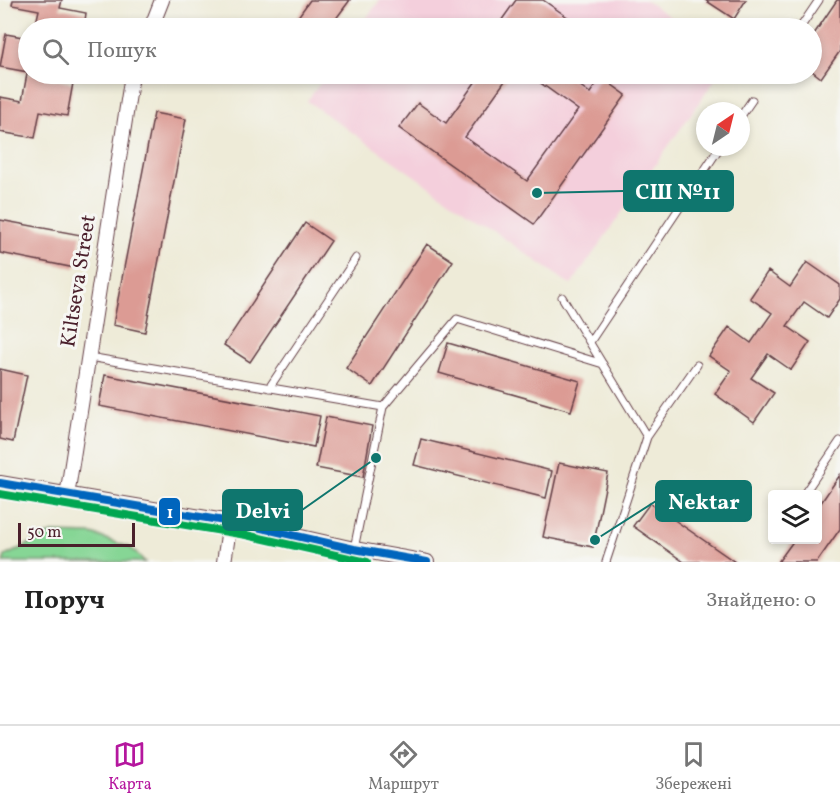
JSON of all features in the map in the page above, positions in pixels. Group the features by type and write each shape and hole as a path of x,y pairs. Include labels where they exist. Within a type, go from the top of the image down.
{"street":[{"path":"155,18 162,0"},
{"name":"Kiltseva Street","path":"67,496 131,84"},
{"path":"0,483 230,522 427,562"},
{"path":"224,562 230,522"}],"lane":[{"path":"807,18 819,0"},
{"path":"590,342 714,156"},
{"path":"269,388 356,258"},
{"path":"562,297 647,437"},
{"path":"354,549 383,407 457,319 603,364"},
{"path":"89,357 383,407"},
{"path":"606,562 647,437 698,365"},
{"path":"807,490 840,441"}],"shaded area":[{"path":"380,0 645,0 671,18 366,18"},
{"path":"320,84 712,84 699,102 696,102 696,107 571,285 307,101"}],"green space":[{"path":"51,533 92,534 131,548 145,562 3,562 5,556"}],"building":[{"path":"13,0 62,0 60,8 86,13 85,18 37,18 39,10 12,5"},
{"path":"310,0 350,0 336,18 297,18"},
{"path":"516,0 543,0 569,18 503,18"},
{"path":"705,0 746,0 732,18"},
{"path":"837,0 840,0 840,51 822,77 822,22"},
{"path":"6,34 18,36 18,70 0,67"},
{"path":"25,84 73,84 67,116 40,111 35,138 0,132 0,97 22,101"},
{"path":"474,84 503,84 465,137 527,181 578,110 542,84 578,84 590,93 596,84 611,84 626,95 534,224 399,128 418,103 446,123"},
{"path":"154,113 186,119 145,332 113,325"},
{"path":"0,220 81,235 75,268 0,253"},
{"path":"305,223 331,241 250,362 224,345"},
{"path":"427,244 453,261 372,386 346,368"},
{"path":"807,262 840,285 840,299 827,318 804,302 787,326 810,342 791,370 768,354 751,378 774,393 754,422 715,394 731,371 709,356 729,327 751,343 772,313 750,298 768,271 790,287"},
{"path":"448,343 580,381 571,411 439,373"},
{"path":"0,369 27,375 13,442 0,439"},
{"path":"105,375 320,416 314,447 99,406"},
{"path":"326,417 372,426 363,477 316,468"},
{"path":"421,439 552,471 546,498 414,465"},
{"path":"559,463 608,473 593,547 543,537"},
{"path":"840,475 840,529 817,562 778,562 791,544 822,544 822,501"},
{"path":"650,503 735,562 684,562 633,526"}],"transit line":[{"name":"1","path":"0,483 248,525 354,549 427,562"},
{"path":"0,494 246,535 367,562"}],"place":[{"name":"СШ №11","path":"537,193"},
{"name":"Delvi","path":"376,458"},
{"name":"Nektar","path":"595,540"}]}
